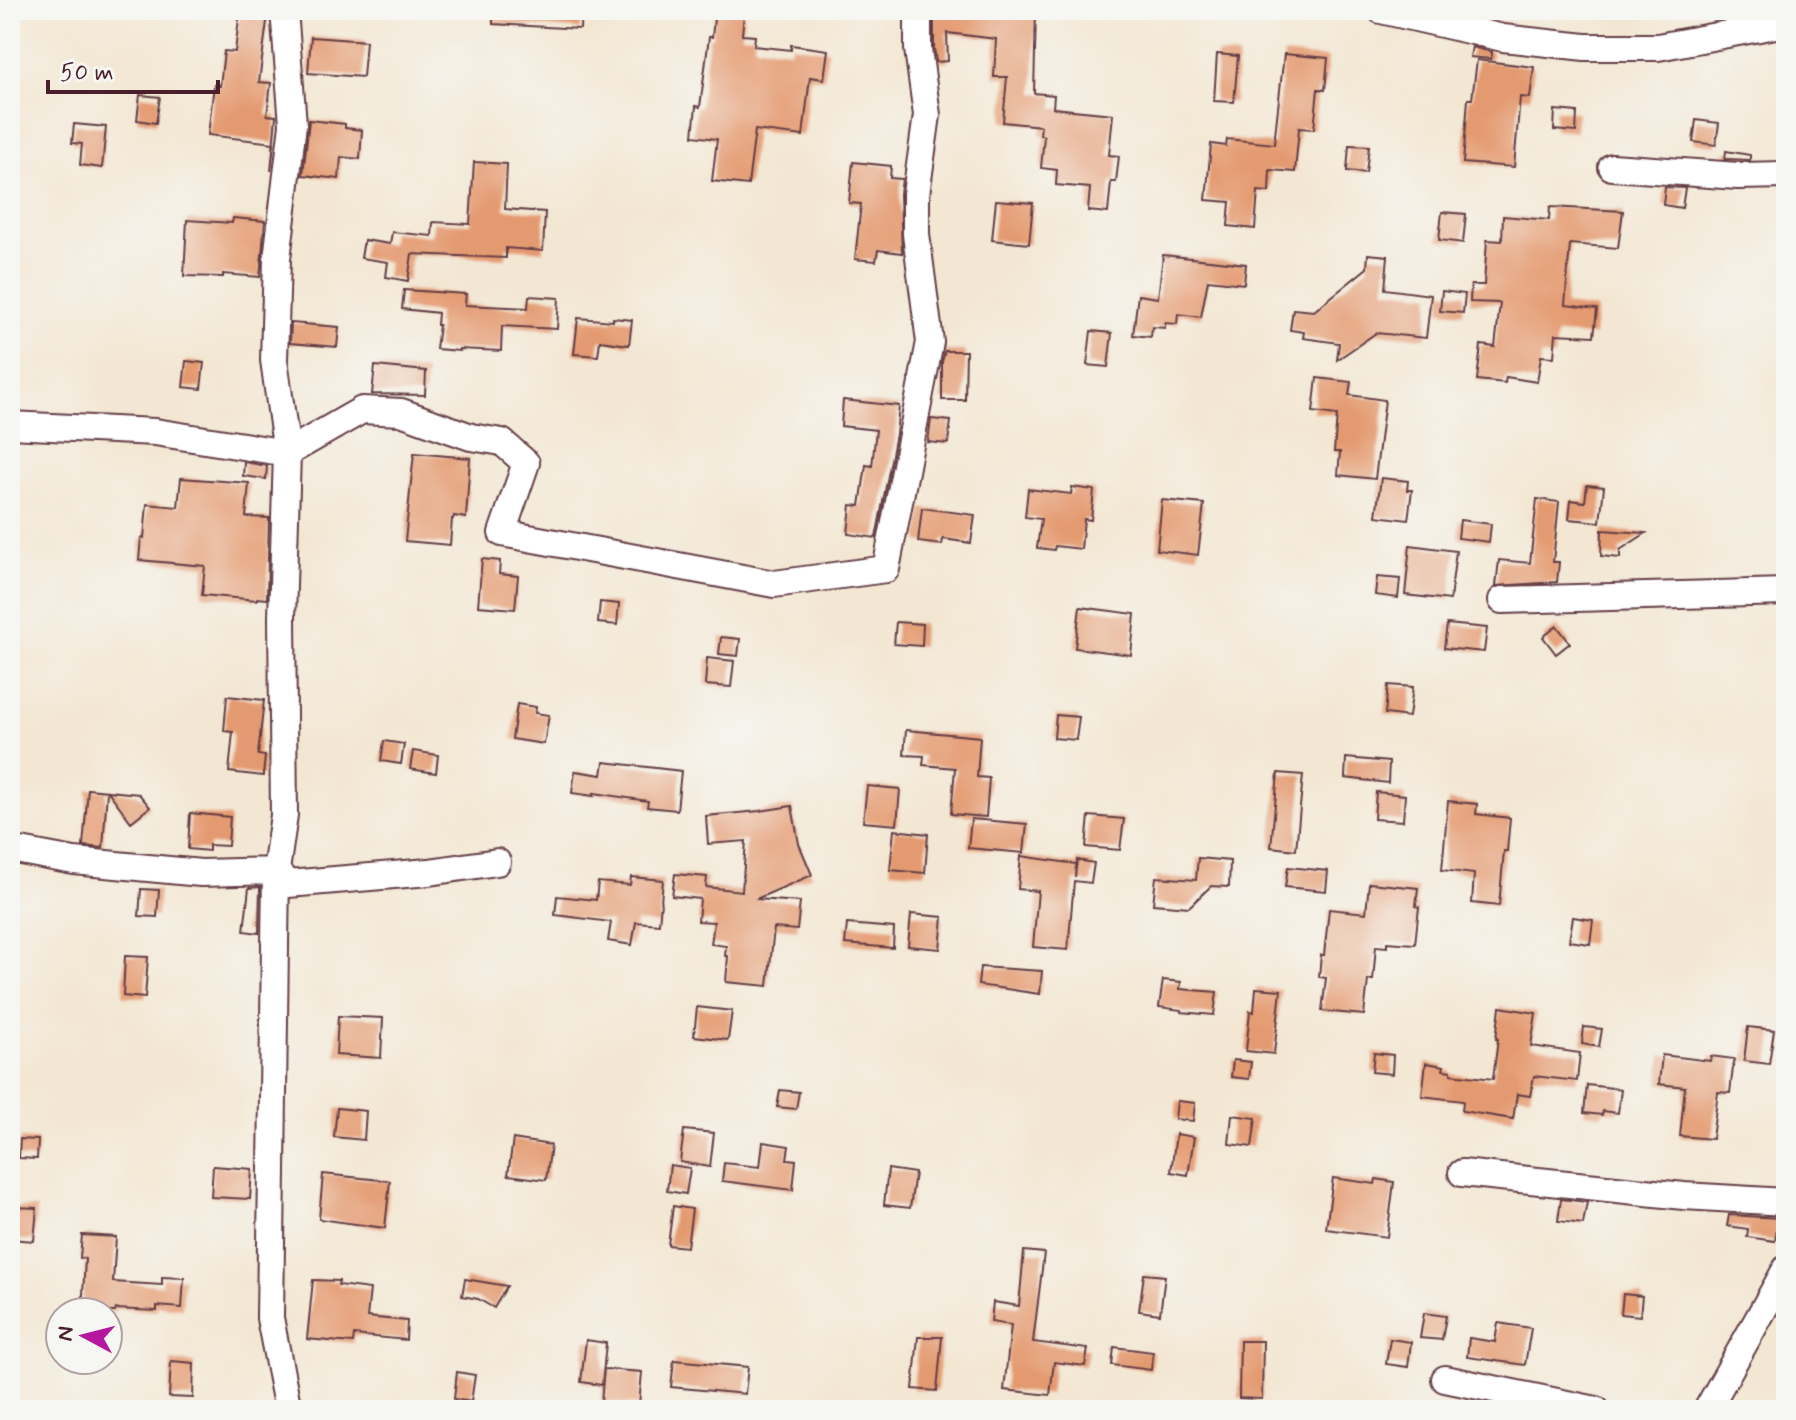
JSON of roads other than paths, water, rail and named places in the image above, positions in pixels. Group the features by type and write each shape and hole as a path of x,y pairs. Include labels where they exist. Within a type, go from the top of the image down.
{"street":[{"path":"284,10 293,124 277,259 274,360 287,453 282,618 284,815 276,871 270,1318 288,1410"},
{"path":"10,425 155,432 287,453 362,410 401,412 471,437 502,442 526,463 502,533 774,584 886,569 930,342 916,234 916,194 927,115 918,49 918,10"},
{"path":"1381,10 1503,38 1585,47 1658,47 1786,23"},
{"path":"1612,167 1738,176 1786,175"},
{"path":"1502,600 1786,592"},
{"path":"10,849 74,861 201,873 276,871 288,884 429,872 497,862"},
{"path":"1462,1173 1684,1196 1786,1202"},
{"path":"1707,1410 1786,1269"},
{"path":"1445,1379 1596,1410"}]}
